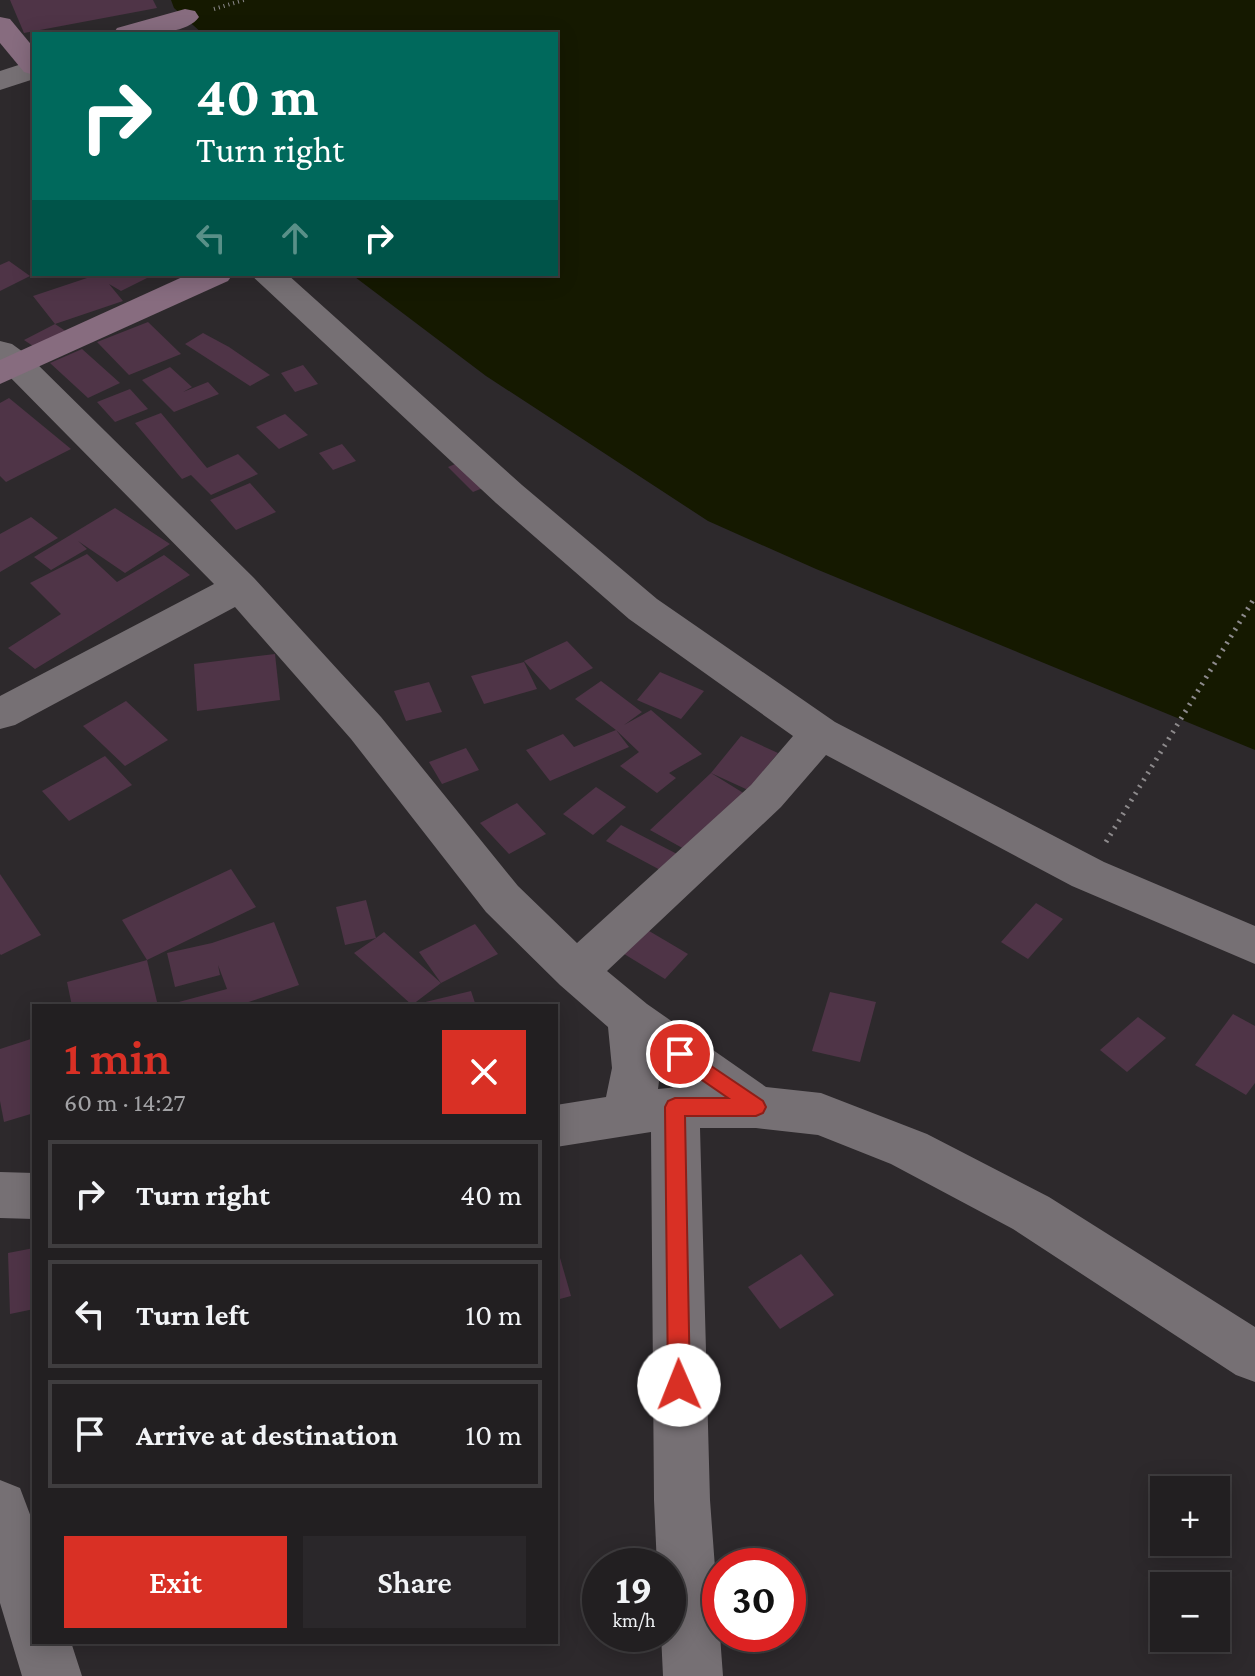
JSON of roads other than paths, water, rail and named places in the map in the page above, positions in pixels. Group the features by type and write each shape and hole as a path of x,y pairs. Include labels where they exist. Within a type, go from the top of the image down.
{"main road":[{"path":"134,32 185,17"},
{"path":"0,25 32,65"},
{"path":"6,363 211,276"}],"street":[{"path":"0,81 32,69"},
{"path":"269,276 509,494 643,609 820,733 1088,874 1255,946"},
{"path":"6,363 240,587 366,728 502,899 576,972 630,1018 756,1107"},
{"path":"0,714 240,587"},
{"path":"576,972 766,796 820,733"},
{"path":"623,1115 637,1083 638,1062 630,1018"},
{"path":"675,1107 682,1500 693,1676"},
{"path":"558,1126 675,1107 756,1107 821,1114 909,1149 1031,1213 1255,1357"},
{"path":"0,1195 32,1196"},
{"path":"0,1508 32,1612"},
{"path":"42,1644 52,1676"}]}
